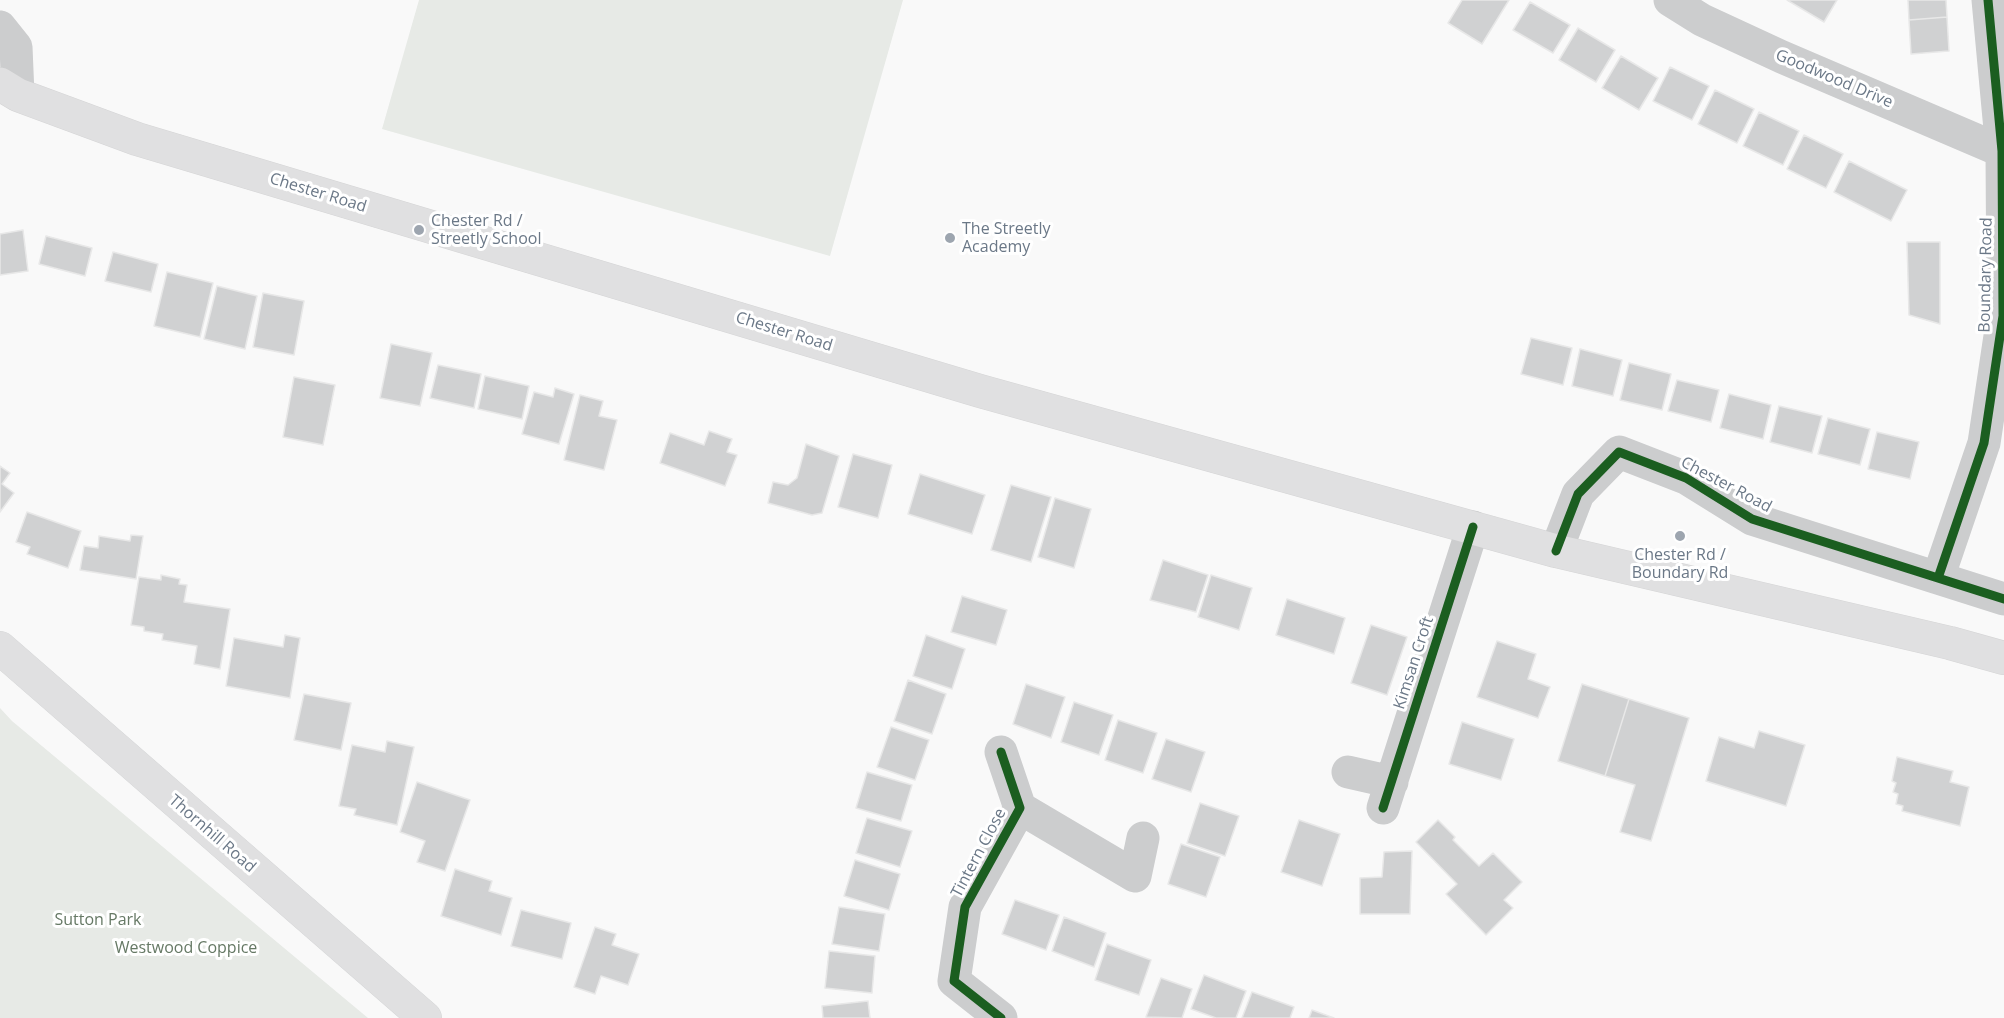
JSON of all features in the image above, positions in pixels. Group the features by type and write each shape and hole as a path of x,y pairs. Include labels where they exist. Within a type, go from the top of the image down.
{"main road":[{"name":"Chester Road","path":"6,91 137,139 980,391 1556,551 1950,643 2004,658"},
{"name":"Thornhill Road","path":"0,648 425,1018"}],"street":[{"name":"Goodwood Drive","path":"1670,0 1702,20 1772,52 2002,151"},
{"name":"Boundary Road","path":"1938,578 1984,443 2004,316 2002,151 1988,0"},
{"path":"0,27 16,47 6,91"},
{"name":"Chester Road","path":"1556,551 1578,494 1619,452 1686,478 1752,519 2004,599"},
{"name":"Kimsan Croft","path":"1348,772 1388,795 1473,527"},
{"name":"Tintern Close","path":"1001,752 1020,808 1135,876 1143,838"},
{"name":"Tintern Close","path":"1001,1018 954,981 965,908 1020,808"}],"green space":[{"path":"419,0 903,0 830,256 382,129"},
{"name":"Sutton Park","path":"0,708 12,721 368,1018 0,1018"}],"building":[{"path":"1462,0 1509,0 1482,44 1448,23"},
{"path":"1787,0 1837,0 1824,22"},
{"path":"1908,0 1946,0 1947,17 1909,20"},
{"path":"1530,2 1570,25 1553,53 1513,30"},
{"path":"1947,17 1949,51 1911,54 1909,20"},
{"path":"1578,28 1615,50 1596,82 1559,60"},
{"path":"1621,56 1658,78 1639,110 1602,88"},
{"path":"1670,67 1709,86 1692,120 1653,101"},
{"path":"1715,90 1754,109 1737,143 1698,124"},
{"path":"1759,112 1799,131 1783,165 1743,146"},
{"path":"1804,135 1843,154 1826,188 1787,169"},
{"path":"1849,161 1907,190 1891,221 1834,192"},
{"path":"23,230 28,271 0,275 0,234"},
{"path":"46,236 92,248 85,276 39,264"},
{"path":"1907,242 1940,242 1940,324 1909,315"},
{"path":"113,252 158,264 151,292 105,281"},
{"path":"167,272 213,283 200,337 154,326"},
{"path":"217,286 257,296 245,349 204,339"},
{"path":"263,293 304,301 294,355 253,347"},
{"path":"1531,338 1572,348 1563,385 1521,374"},
{"path":"391,344 432,353 420,406 380,398"},
{"path":"1580,349 1622,360 1613,396 1572,386"},
{"path":"1629,363 1671,374 1662,410 1620,400"},
{"path":"438,365 481,374 474,408 430,398"},
{"path":"485,376 529,386 522,419 478,409"},
{"path":"294,377 335,385 323,445 283,437"},
{"path":"1677,380 1719,390 1711,422 1668,411"},
{"path":"555,388 574,394 559,444 522,434 534,392 553,397"},
{"path":"1729,394 1771,405 1763,439 1720,428"},
{"path":"580,395 603,401 599,416 617,420 604,470 564,460"},
{"path":"1779,406 1822,416 1812,453 1770,442"},
{"path":"1828,418 1870,429 1860,465 1818,454"},
{"path":"709,431 732,439 727,452 737,455 725,486 660,463 670,433 704,445"},
{"path":"1877,432 1919,442 1910,479 1868,469"},
{"path":"806,444 839,456 822,513 812,515 768,503 773,482 788,485 797,478"},
{"path":"853,454 892,465 878,518 838,507"},
{"path":"0,466 10,473 2,484 14,493 0,512"},
{"path":"920,474 985,495 972,534 908,514"},
{"path":"1011,485 1051,497 1031,562 991,550"},
{"path":"1055,498 1091,509 1074,568 1038,557"},
{"path":"27,512 81,531 68,568 27,554 30,547 16,542"},
{"path":"131,535 143,536 136,579 80,570 84,546 98,548 99,536 130,541"},
{"path":"1163,560 1208,575 1196,612 1150,600"},
{"path":"161,575 180,579 179,584 187,585 184,602 230,609 220,669 194,664 197,646 162,640 163,634 144,631 144,627 131,625 139,577 161,580"},
{"path":"1211,575 1252,588 1239,630 1198,617"},
{"path":"962,596 1007,610 996,645 951,632"},
{"path":"1287,599 1345,618 1334,654 1276,635"},
{"path":"1371,625 1407,637 1387,695 1351,683"},
{"path":"285,635 300,638 290,698 226,686 234,638 283,647"},
{"path":"926,635 965,649 952,689 913,676"},
{"path":"1497,641 1536,654 1528,679 1550,687 1538,718 1477,697"},
{"path":"908,680 946,694 932,734 894,721"},
{"path":"1026,684 1065,697 1051,738 1013,724"},
{"path":"1582,684 1629,699 1605,776 1558,761"},
{"path":"304,694 351,703 341,750 294,740"},
{"path":"1629,699 1689,718 1651,841 1620,832 1635,785 1605,776"},
{"path":"1074,702 1113,715 1099,755 1061,742"},
{"path":"1118,720 1157,733 1143,773 1105,760"},
{"path":"1462,722 1514,739 1501,780 1449,764"},
{"path":"891,727 929,740 915,780 877,767"},
{"path":"1759,731 1805,745 1786,806 1706,781 1719,737 1754,748"},
{"path":"1166,739 1205,752 1191,792 1152,779"},
{"path":"387,741 414,747 397,825 354,815 356,809 339,806 352,745 385,752"},
{"path":"1897,757 1953,771 1950,782 1969,787 1960,826 1902,811 1903,806 1896,804 1898,794 1893,792 1896,783 1892,781"},
{"path":"867,772 912,785 901,821 856,808"},
{"path":"417,782 470,800 445,871 417,862 425,841 400,832"},
{"path":"1200,803 1239,816 1225,856 1187,843"},
{"path":"867,818 912,831 900,867 856,853"},
{"path":"1299,820 1340,834 1322,886 1281,872"},
{"path":"1438,820 1455,837 1453,840 1479,866 1493,853 1522,882 1504,900 1513,908 1486,935 1446,894 1457,884 1416,842"},
{"path":"1181,844 1220,857 1206,897 1168,884"},
{"path":"1412,851 1410,914 1360,914 1360,878 1382,877 1384,852"},
{"path":"855,860 900,874 889,910 844,896"},
{"path":"455,869 492,881 489,891 512,898 501,935 441,916"},
{"path":"1015,900 1059,915 1046,950 1002,934"},
{"path":"839,907 885,914 879,951 832,944"},
{"path":"521,910 571,923 562,959 511,946"},
{"path":"1064,917 1106,933 1094,967 1052,951"},
{"path":"595,927 616,934 612,945 639,954 628,985 601,976 595,994 574,987"},
{"path":"1107,944 1151,960 1139,995 1095,980"},
{"path":"829,951 875,956 872,993 825,988"},
{"path":"1204,975 1246,991 1236,1018 1216,1018 1191,1009"},
{"path":"1161,978 1192,989 1182,1018 1146,1017"},
{"path":"1252,992 1294,1007 1290,1018 1242,1018"},
{"path":"868,1001 870,1018 823,1018 822,1006"},
{"path":"1312,1010 1334,1018 1309,1018"}],"cycle path":[{"path":"1938,578 1984,443 2003,316 2002,151 1988,0"},
{"path":"1556,551 1578,494 1619,452 1686,478 1752,519 2004,599"},
{"path":"1383,808 1473,527"},
{"path":"1001,752 1020,808 965,907 954,981 1001,1018"}],"place":[{"name":"Chester Rd / Streetly School","path":"419,230"},
{"name":"The Streetly Academy","path":"950,238"},
{"name":"Chester Rd / Boundary Rd","path":"1680,536"}],"park label":[{"name":"Westwood Coppice","path":"186,948"}]}
